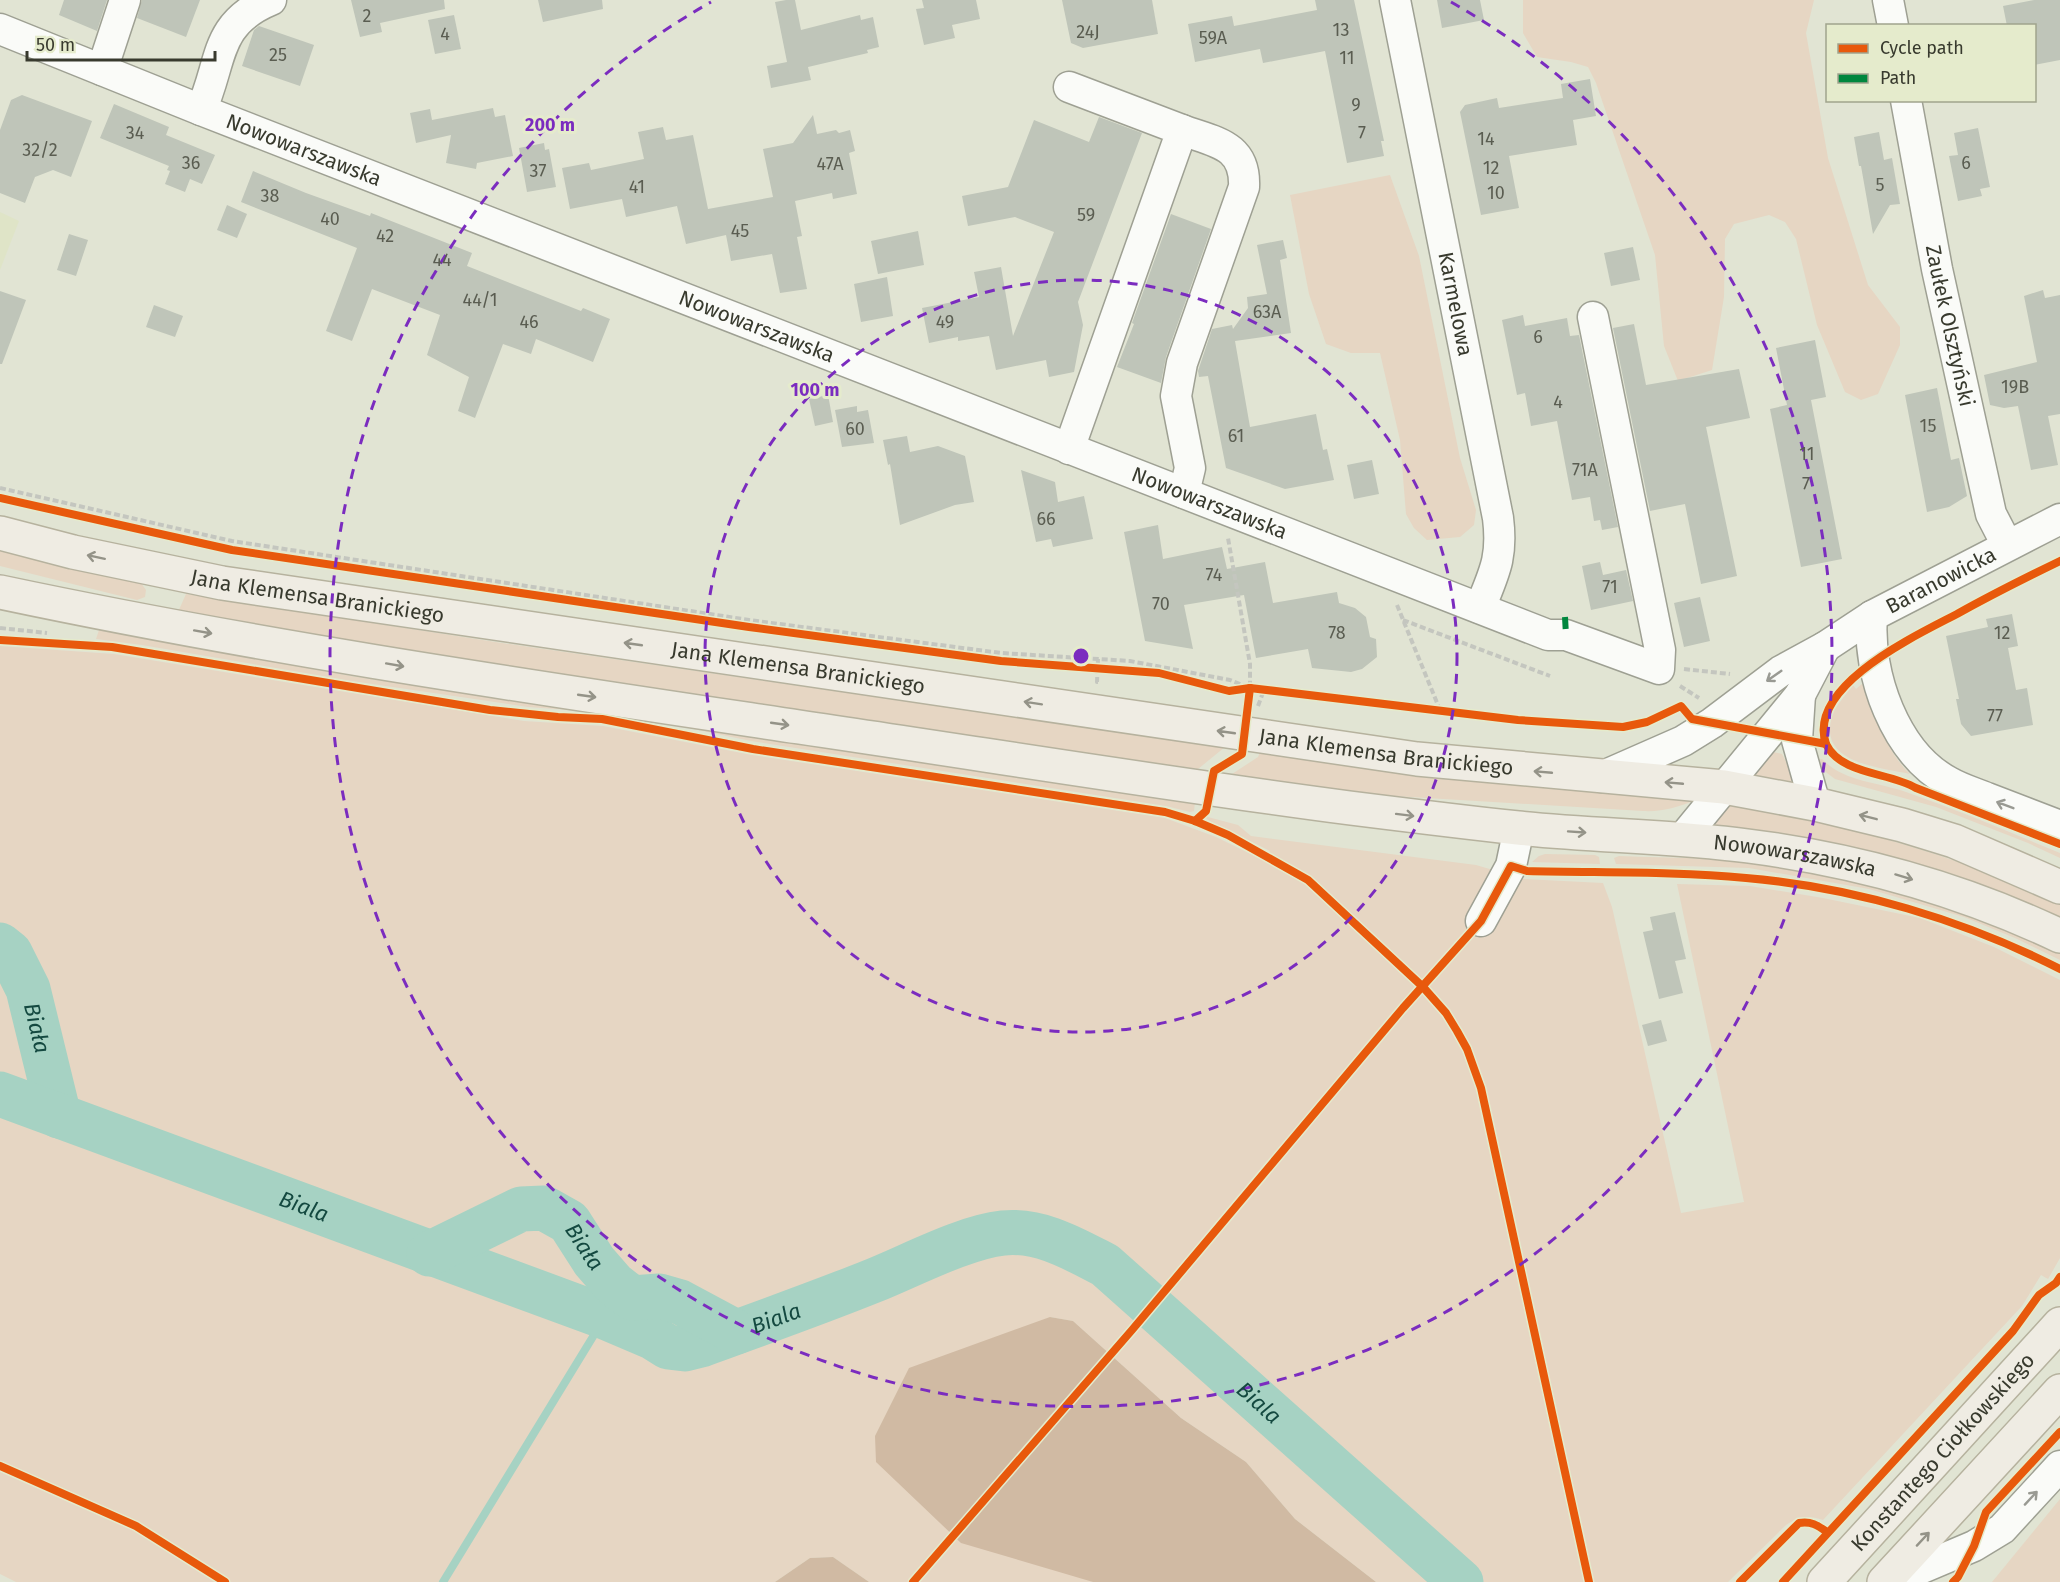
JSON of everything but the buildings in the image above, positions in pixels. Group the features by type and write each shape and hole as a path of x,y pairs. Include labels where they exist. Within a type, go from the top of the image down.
{"main road":[{"name":"Jana Klemensa Branickiego","path":"0,533 73,552 245,586 1246,735 1417,759 1601,777"},
{"path":"145,621 161,614 170,599 167,581 153,569"},
{"path":"0,592 145,621 469,678 1221,790 1519,828"},
{"path":"1601,777 1724,787 1815,804 1902,825 1954,842 2060,887"},
{"name":"Nowowarszawska","path":"1519,828 1682,839 1800,853 1876,868 1967,896 2060,936"},
{"name":"Konstantego Ciołkowskiego","path":"1824,1582 2060,1324"},
{"name":"Konstantego Ciołkowskiego","path":"1884,1582 2060,1391"}],"street":[{"path":"102,70 125,0"},
{"path":"201,110 208,94 220,50 229,31 245,14 271,0"},
{"name":"Karmelowa","path":"1395,0 1501,539 1497,567 1480,608"},
{"path":"1888,0 1893,24"},
{"name":"Nowowarszawska","path":"0,29 201,110 1548,635 1566,635 1659,669"},
{"path":"1069,87 1222,144 1233,151 1241,161 1244,187 1182,363 1176,396 1190,468 1184,493"},
{"name":"Zaułek Olsztyński","path":"1906,102 1937,269 1991,514 2007,545"},
{"path":"1069,448 1182,130"},
{"path":"1593,317 1660,651 1659,669"},
{"name":"Baranowicka","path":"1601,777 1683,741 1712,723 1781,671 1825,647 1872,616 2060,519"},
{"path":"1872,616 1870,638 1876,676 1901,735 1920,762 1949,782 2060,826"},
{"name":"Baranowicka","path":"1682,839 1800,696 1825,647"},
{"name":"Baranowicka","path":"1800,696 1797,740 1815,804"},
{"path":"1481,921 1511,866 1519,828"},
{"path":"1889,1582 1974,1546 2002,1529 2060,1466"}],"path":[{"path":"0,488 232,541 749,620 1095,665 1108,669"},
{"path":"1227,531 1250,664 1250,688"},
{"path":"267,555 760,629 1035,664"},
{"path":"1393,597 1440,710"},
{"path":"1403,620 1550,676"},
{"path":"1095,665 1130,661 1230,680 1250,688"},
{"path":"1095,665 1097,682 1107,683"},
{"path":"1659,669 1674,668 1734,674"},
{"path":"1138,672 1158,673 1198,683"},
{"path":"1229,691 1250,688"},
{"path":"1249,705 1258,706 1264,690"}],"shaded area":[{"path":"1523,0 1814,0 1806,33 1828,158 1868,285 1900,327 1900,345 1878,394 1861,400 1845,392 1817,325 1796,239 1785,222 1769,215 1734,224 1725,239 1724,297 1712,370 1678,381 1664,346 1655,255 1596,83 1588,67 1537,57 1523,33"},
{"path":"1390,175 1419,256 1460,458 1476,510 1474,525 1460,537 1427,540 1414,528 1406,514 1400,440 1380,353 1351,353 1326,344 1309,294 1290,195"},
{"path":"0,212 19,221 0,270"},
{"path":"0,548 141,583 146,590 145,597 137,600 0,566"},
{"path":"186,594 502,643 1225,747 1198,769 483,667 178,612"},
{"path":"99,630 351,676 584,711 528,707 96,639"},
{"path":"0,646 114,654 524,721 603,726 752,755 1165,818 1216,837 1263,860 1270,851 1204,816 1238,825 1251,836 1476,865 1524,879 1603,883 1612,907 1681,1213 1744,1202 1677,884 1750,886 1920,918 1994,947 2060,980 2060,1258 2048,1279 2041,1275 2022,1306 1823,1520 1804,1517 1786,1525 1728,1582 1376,1582 1295,1519 1246,1462 1181,1418 1073,1321 1050,1317 1085,1578 1093,1582 869,1582 833,1557 810,1558 775,1582 16,1582 0,1574"},
{"path":"1862,684 1888,743 1910,774 1854,760 1842,753 1834,744 1830,732 1833,713 1853,685 1856,689"},
{"path":"626,715 1195,802 1194,811 751,741"},
{"path":"1769,751 1782,754 1797,783 1752,777"},
{"path":"1260,752 1696,800 1657,811 1643,811 1344,793 1229,776 1258,757"},
{"path":"1822,759 1831,767 1851,777 1906,792 1945,806 2060,853 2060,858 1936,807 1835,779 1813,760"},
{"path":"1726,805 1855,831 1938,855 1980,870 2060,905 2060,919 2030,904 1963,878 1893,857 1790,835 1699,826"},
{"path":"1545,854 1595,855 1599,857 1600,864 1532,862"},
{"path":"1619,856 1749,862 1792,867 1861,881 1929,901 1995,926 2060,954 2060,960 1964,917 1869,889 1749,868 1616,864 1614,858"},
{"path":"1050,1317 1073,1321 1181,1418 1246,1462 1295,1519 1376,1582 1093,1582 961,1543 876,1462 875,1436 909,1368"},
{"path":"2060,1499 2060,1582 1992,1582"},
{"path":"833,1557 869,1582 775,1582 810,1558"}],"waterway":[{"name":"Biała","path":"0,945 10,953 28,989 59,1116"},
{"name":"Biala","path":"0,1094 605,1317 652,1337 668,1347 685,1349 701,1345 854,1289 972,1240 1003,1233 1043,1237 1105,1265 1461,1582"},
{"name":"Biała","path":"429,1254 521,1209 544,1208 569,1222 594,1261 614,1284 632,1298 659,1296 680,1302 736,1332"},
{"path":"443,1582 605,1317"}],"marked path":[{"path":"1565,617 1566,635"}],"cycle path":[{"path":"0,498 232,550 749,627 1001,661 1159,673 1229,691 1250,688"},
{"path":"1195,821 1206,811 1214,771 1242,754 1250,688 1518,720 1623,727 1647,722 1681,706 1692,719 1826,744 1824,723 1832,702 1848,683 1869,665 1917,635 2060,561"},
{"path":"0,640 112,647 490,710 602,719 753,749 1165,812 1195,821 1228,835 1308,880 1423,987 1446,1013 1467,1049 1481,1088 1589,1582"},
{"path":"1826,744 1833,754 1854,767 1905,783 2060,844"},
{"path":"913,1582 1132,1330 1403,1008 1481,921 1511,866 1527,871 1719,876 1787,882 1827,889 1868,898 1947,921 1986,935 2060,969"},
{"path":"1783,1582 2013,1331 2039,1295 2056,1283 2060,1277"},
{"path":"1953,1582 1974,1546 1986,1512 2060,1432"},
{"path":"0,1466 136,1526 225,1582"},
{"path":"1740,1582 1799,1523 1814,1524 1827,1532"}]}
